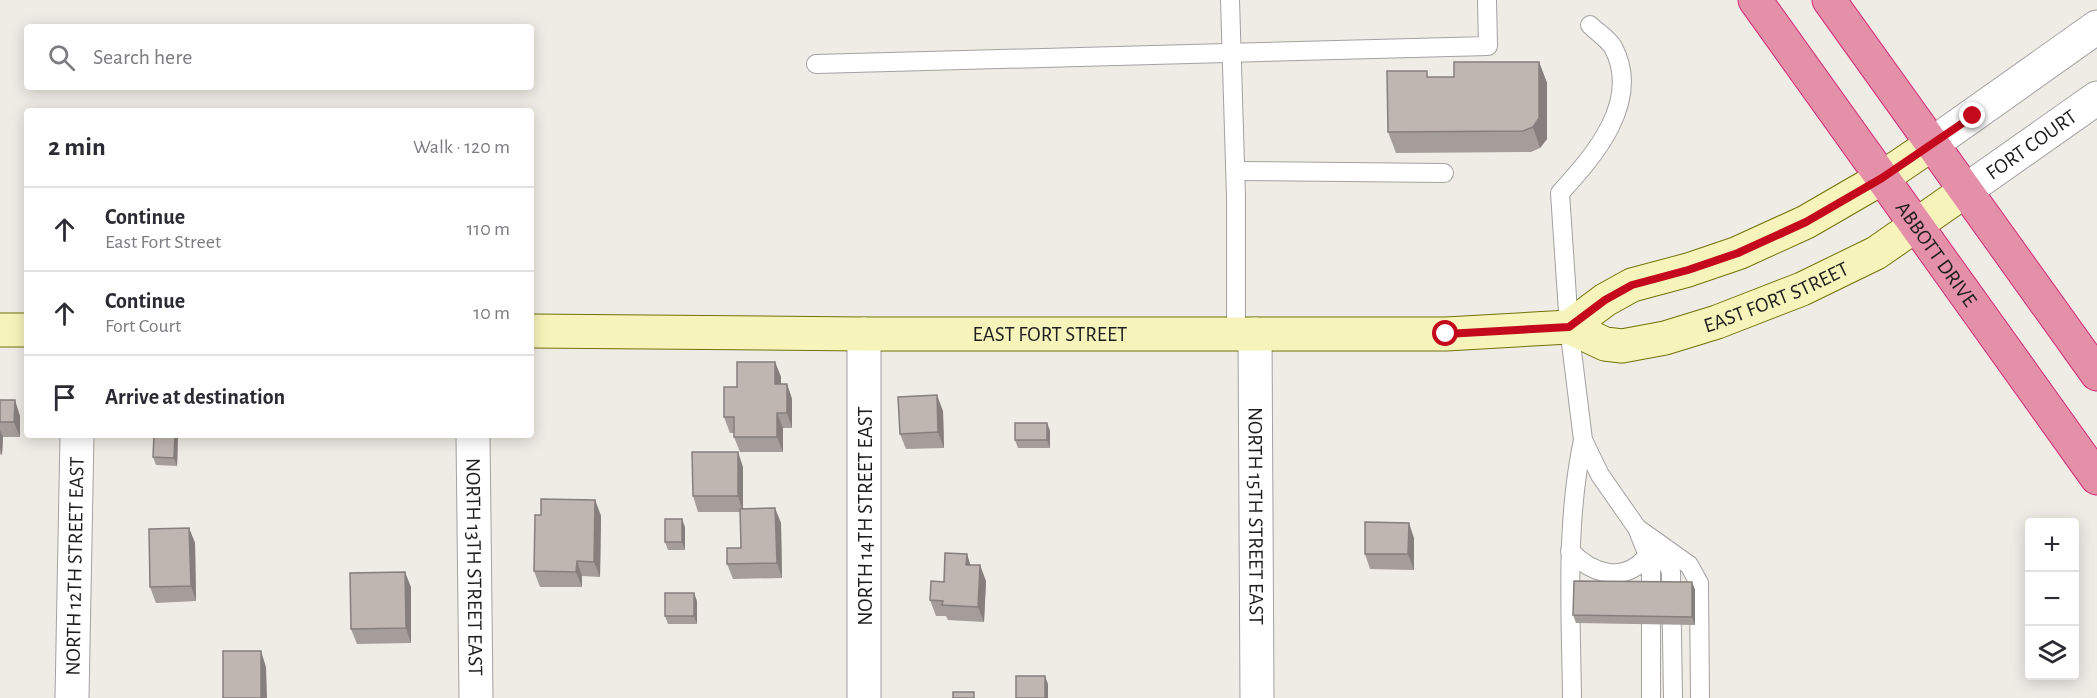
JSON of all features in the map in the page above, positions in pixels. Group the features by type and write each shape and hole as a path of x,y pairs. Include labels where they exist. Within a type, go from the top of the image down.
{"highway":[{"name":"ABBOTT DRIVE","path":"1755,0 2097,478"},
{"path":"1828,0 2097,374"}],"street":[{"path":"1569,327 1605,300 1632,285 1688,270 1757,245 1806,222 1882,178 2097,27"},
{"name":"FORT COURT","path":"1965,191 2097,98"},
{"name":"EAST FORT STREET","path":"534,331 864,334 1477,334 1569,327 1605,344 1622,346 1689,332 1802,289 1876,253 1965,191"},
{"path":"0,330 24,330"},
{"name":"NORTH 14TH STREET EAST","path":"864,334 864,698"},
{"name":"NORTH 15TH STREET EAST","path":"1245,334 1257,698"},
{"name":"NORTH 12TH STREET EAST","path":"72,698 77,438"},
{"name":"NORTH 13TH STREET EAST","path":"473,438 476,698"}],"lane":[{"path":"1230,0 1245,334"},
{"path":"816,64 1488,46 1487,0"},
{"path":"1590,25 1612,45 1621,67 1622,92 1613,120 1599,147 1560,193 1569,327 1583,440 1600,476 1671,572 1673,698"},
{"path":"1236,171 1444,173"},
{"path":"1572,698 1570,551 1575,478 1583,440"},
{"path":"1570,551 1582,563 1611,573 1631,570 1639,565 1653,549"},
{"path":"1653,549 1689,565 1699,583 1700,698"},
{"path":"1651,698 1651,563 1653,549"}],"building":[{"path":"1454,62 1539,62 1539,118 1533,127 1523,131 1388,132 1387,71 1427,71 1427,77 1454,77"},
{"path":"737,362 775,362 775,384 787,384 787,413 777,413 777,437 734,437 734,417 724,417 724,387 737,387"},
{"path":"937,395 938,432 900,434 898,397"},
{"path":"0,400 15,400 14,422 0,422"},
{"path":"1015,423 1047,423 1047,440 1015,440"},
{"path":"154,438 175,438 174,458 153,457"},
{"path":"692,452 738,452 738,496 693,496"},
{"path":"541,499 595,500 594,562 577,561 576,572 534,571 535,515 541,515"},
{"path":"775,508 777,563 727,564 727,548 741,548 740,509"},
{"path":"665,519 682,519 682,542 665,542"},
{"path":"1365,522 1409,523 1408,554 1365,554"},
{"path":"189,528 191,586 150,587 149,529"},
{"path":"945,553 967,554 966,565 980,565 978,607 942,605 943,601 930,600 931,581 944,582"},
{"path":"405,572 406,628 351,629 350,573"},
{"path":"1574,581 1692,582 1692,617 1573,615"},
{"path":"665,593 694,593 694,616 665,616"},
{"path":"223,651 261,651 261,698 223,698"},
{"path":"1016,676 1045,676 1045,698 1016,698"},
{"path":"953,692 974,692 974,698 953,698"}],"route":[{"path":"1446,334 1519,332 1569,327 1605,300 1632,285 1688,270 1738,253 1806,222 1882,178 1973,116"}]}
